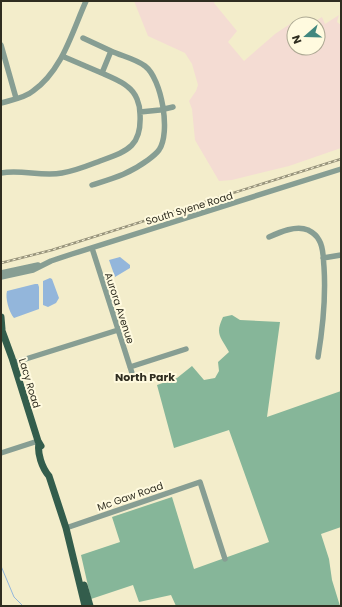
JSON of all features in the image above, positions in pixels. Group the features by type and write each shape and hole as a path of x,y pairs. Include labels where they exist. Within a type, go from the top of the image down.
{"main road":[{"name":"Lacy Road","path":"1,317 2,329 38,442 38,448 45,471 49,476 66,528 85,606"},
{"name":"Lacy Road","path":"75,562 79,568 90,606"}],"street":[{"path":"1,103 33,92 50,75 62,56 86,1"},
{"path":"83,38 144,65 148,69 159,91 165,116 162,145 156,153 133,171 92,185"},
{"path":"1,45 16,98"},
{"path":"102,73 111,51"},
{"path":"1,173 16,171 60,174 119,154 131,146 138,136 140,130 140,112 137,97 129,87 118,80 62,56"},
{"path":"140,112 164,110 173,107"},
{"name":"South Syene Road","path":"1,277 33,270 92,248 341,169"},
{"path":"269,237 293,229 301,228 308,230 319,240 323,258 325,295 322,335 318,356"},
{"name":"Aurora Avenue","path":"92,248 132,373"},
{"path":"323,258 341,255"},
{"name":"South Syene Road","path":"1,273 43,265"},
{"path":"13,363 118,330"},
{"path":"130,367 186,349"},
{"path":"1,453 38,442"},
{"name":"Mc Gaw Road","path":"66,528 200,482 225,559"}],"shaded area":[{"path":"134,1 215,1 214,3 237,31 228,42 244,61 275,34 286,27 286,56 326,56 326,23 339,15 337,22 341,25 341,148 289,166 232,180 219,181 195,140 192,109 189,101 198,85 192,64 185,53 148,36"}],"green space":[{"path":"232,315 240,320 280,322 267,417 341,391 341,527 321,534 329,559 332,580 340,606 176,606 171,595 139,602 133,585 91,599 81,555 120,542 112,517 172,497 194,569 269,542 229,430 174,448 157,385 177,378 192,366 204,380 215,378 219,371 218,362 229,352 221,338 219,327 223,317"}],"water":[{"path":"120,257 130,265 130,268 115,277 109,260"},
{"path":"50,278 52,279 59,298 56,303 48,307 43,305 43,281"},
{"path":"38,284 39,287 39,309 14,318 8,305 7,291"}],"waterway":[{"path":"1,566 14,597 23,606"}],"railway":[{"path":"1,263 52,250 341,159"}],"district":[{"name":"North Park","path":"145,377"}]}
